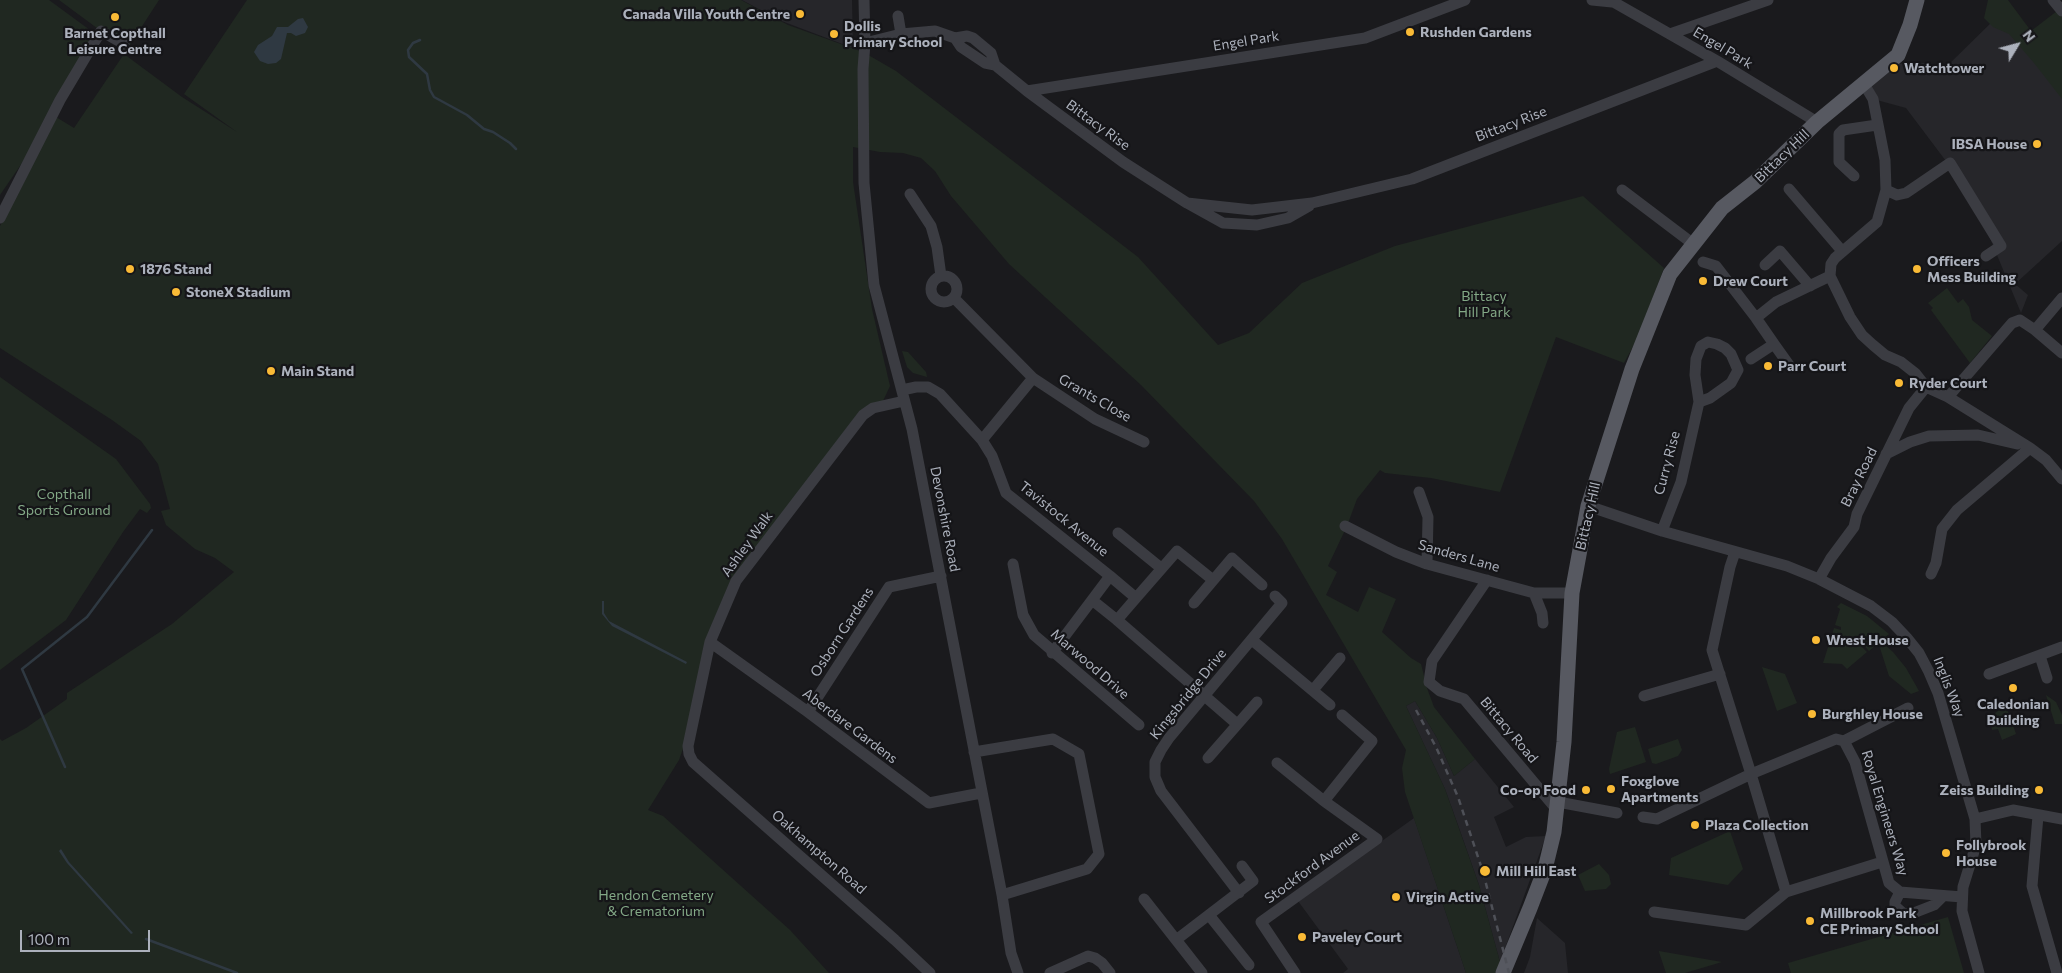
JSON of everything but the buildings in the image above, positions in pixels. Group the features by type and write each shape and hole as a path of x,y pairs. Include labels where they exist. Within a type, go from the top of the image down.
{"main road":[{"name":"Bittacy Hill","path":"1503,973 1530,908 1544,869 1554,832 1564,742 1572,593 1588,506 1632,369 1666,283 1670,274 1692,244 1722,208 1755,182 1817,122 1898,54 1910,25 1917,0"}],"street":[{"name":"Devonshire Road","path":"864,0 864,183 874,286 904,396 941,576 1002,895 1011,954 1018,973"},
{"name":"Engel Park","path":"1026,91 1365,38 1465,0"},
{"name":"Engel Park","path":"1592,0 1611,1 1717,61 1817,122"},
{"path":"1670,34 1768,0"},
{"path":"2053,0 2062,11"},
{"path":"898,16 901,34"},
{"path":"0,218 60,100 100,31 124,44"},
{"name":"Bittacy Rise","path":"865,43 901,34 935,31 955,38 961,47 985,63 995,65 1026,91 1123,162 1187,203 1223,223 1257,225 1288,218 1312,204 1412,179 1717,61"},
{"path":"1864,84 1873,99 1885,160 1886,190 1877,222 1831,264 1830,276 1850,317 1862,335 1881,352 1901,362 1916,373 1926,387 1948,397 2030,448 2046,460 2062,479"},
{"path":"1854,176 1839,162 1839,134 1843,130 1877,125"},
{"path":"1886,190 1897,195 1906,194 1950,163 2001,246 1986,256"},
{"path":"1789,189 1842,252"},
{"path":"1622,190 1692,244"},
{"path":"910,194 931,226 937,247 941,276"},
{"path":"1765,265 1780,251 1810,286"},
{"path":"1703,262 1716,266 1789,365"},
{"path":"941,276 950,277 955,282 957,292 954,298 943,302 933,296 932,283 941,276"},
{"path":"1756,318 1776,302 1830,276"},
{"name":"Grants Close","path":"954,298 1033,378 1095,419 1144,442"},
{"path":"2035,330 2062,298"},
{"path":"1948,397 2012,322 2020,320 2062,353"},
{"name":"Curry Rise","path":"1662,531 1681,482 1699,402 1695,375 1696,359 1701,346 1708,342 1717,344 1732,354 1738,370 1731,382 1710,398 1699,402"},
{"path":"1751,359 1774,344"},
{"path":"982,440 1033,378"},
{"name":"Tavistock Avenue","path":"904,396 916,387 934,389 982,440 992,456 1006,492 1136,598"},
{"name":"Bray Road","path":"1819,579 1831,558 1854,527 1856,514 1886,454 1910,408 1926,387"},
{"name":"Ashley Walk","path":"688,754 688,746 710,642 736,581 863,414 904,396"},
{"path":"1886,454 1910,442 1929,436 1978,435 2030,448"},
{"path":"1931,574 1936,563 1942,529 1957,510 2030,448"},
{"path":"1419,492 1428,517 1427,564"},
{"name":"Inglis Way","path":"1588,506 1662,531 1787,566 1819,579 1871,606 1892,622 1919,653 1938,693 1975,819 1976,845 1966,876 1962,897 1962,911 1979,973"},
{"name":"Sanders Lane","path":"1345,526 1396,552 1427,564 1534,593 1572,593"},
{"path":"1118,533 1161,568"},
{"path":"1117,620 1177,551 1213,580"},
{"path":"1735,552 1730,566 1712,650 1786,892"},
{"path":"1194,603 1232,558 1262,585"},
{"name":"Marwood Drive","path":"1013,564 1023,615 1034,635 1052,653 1139,724"},
{"name":"Osborn Gardens","path":"808,712 889,587 941,576"},
{"path":"1052,653 1110,576"},
{"name":"Bittacy Road","path":"1487,580 1432,661 1429,682 1440,691 1464,699 1557,806"},
{"path":"1534,593 1542,612 1543,622"},
{"name":"Kingsbridge Drive","path":"1239,893 1161,790 1155,777 1156,762 1161,750 1282,603 1275,596"},
{"path":"1092,600 1238,724"},
{"path":"1252,640 1330,705"},
{"name":"Aberdare Gardens","path":"710,642 808,712 930,804 981,793"},
{"path":"1989,674 2062,647"},
{"path":"2040,656 2047,678"},
{"path":"1313,690 1340,658"},
{"path":"1644,696 1720,674"},
{"path":"1208,758 1257,702"},
{"name":"Royal Engineers Way","path":"1643,817 1657,818 1751,774 1836,740 1844,741 1908,708"},
{"path":"1324,801 1372,741 1342,714"},
{"path":"974,752 1053,739 1079,754 1099,854 1087,869 1002,895"},
{"name":"Royal Engineers Way","path":"1844,741 1855,762 1867,798 1882,862 1889,883 1900,892 1962,897"},
{"name":"Oakhampton Road","path":"688,754 693,762 930,973"},
{"name":"Stockford Avenue","path":"1277,763 1324,801 1377,839 1261,922 1295,973"},
{"path":"1557,806 1617,812"},
{"path":"1975,819 2013,810 2062,819"},
{"path":"2038,816 2032,886 2057,973"},
{"path":"1654,912 1746,925 1786,892 1882,862"},
{"path":"1176,940 1253,881 1242,866"},
{"name":"Royal Engineers Way","path":"1900,892 1895,902 1896,906 1904,914 1911,914 1934,905 1942,896"},
{"path":"1144,899 1202,973"},
{"path":"1209,914 1249,964"},
{"path":"1050,973 1088,956 1102,963 1110,973"}],"shaded area":[{"name":"Dollis Primary School","path":"742,0 852,0 853,48 779,20"},
{"path":"1998,16 2062,94 2062,241 2015,284 2028,295 2021,313 1973,197 1906,108 1873,99 1864,84 1889,64 1924,63 1943,70"},
{"path":"303,18 308,27 305,33 296,36 287,33 281,59 276,63 268,64 260,61 254,52 258,45 272,36 277,27 288,27 298,19"},
{"path":"602,601 604,601 604,613 609,621 687,662 686,664 612,626 602,614"},
{"path":"1415,701 1437,738 1454,776 1475,759 1514,807 1494,817 1506,847 1526,837 1546,836 1500,962 1479,885 1445,789 1406,706"},
{"path":"1414,818 1466,973 1343,973 1348,969 1298,901"},
{"path":"61,849 69,862 133,933 131,934 67,863 59,851"},
{"path":"1537,918 1565,943 1568,973 1524,973 1530,957"}],"green space":[{"path":"0,0 49,0 94,33 44,131 0,195"},
{"name":"Barnet Copthall Leisure Centre","path":"59,0 159,0 124,54 105,34"},
{"path":"247,0 741,0 788,25 863,52 896,71 1138,257 1218,345 1249,333 1302,283 1395,246 1583,196 1664,268 1637,339 1624,363 1556,337 1500,492 1431,478 1385,473 1380,470 1357,499 1347,526 1328,566 1337,572 1326,595 1358,612 1369,587 1396,599 1382,632 1411,658 1421,664 1434,707 1475,759 1454,776 1437,738 1415,701 1406,706 1445,789 1479,885 1500,962 1495,973 1466,973 1405,792 1402,768 1406,750 1282,539 1254,501 1141,385 1009,264 951,196 935,171 921,158 903,153 880,152 853,147 853,182 872,309 890,386 883,401 859,412 737,581 706,641 690,729 679,760 648,810 663,816 790,930 829,973 0,973 0,739 2,741 26,728 67,699 67,693 172,624 234,572 215,558 195,549 166,525 161,511 170,509 158,464 141,441 112,420 0,348 0,226 56,117 74,128 124,54 182,97 237,132 184,94"},
{"path":"1988,0 2008,0 2031,31 2057,11 2062,17 2062,99 2009,34 1993,27 1984,18"},
{"path":"1947,288 1958,303 1963,299 1969,307 1972,320 1992,336 1970,363 1931,310 1933,308 1928,303"},
{"path":"902,351 908,352 926,372 927,377 913,373 907,367"},
{"name":"Copthall Sports Ground","path":"0,377 116,459 150,504 151,508 147,513 140,509 66,620 0,670"},
{"path":"1841,603 1867,616 1889,634 1869,651 1859,640 1861,637 1859,636 1856,641 1867,652 1847,669 1842,664 1823,663 1834,628 1841,630 1841,627 1835,625 1840,609 1837,607"},
{"path":"1884,644 1906,668 1919,691 1911,694 1889,676 1880,648"},
{"path":"1762,667 1785,674 1797,703 1777,711"},
{"path":"2046,695 2056,702 2062,715 2062,724 2055,724"},
{"path":"2001,708 2007,709 2012,721 2001,724 1993,715"},
{"path":"1996,723 2001,727 2013,725 2016,734 2002,740 1998,729 1992,730 1991,725"},
{"path":"1635,727 1646,762 1610,774 1609,769 1617,732"},
{"path":"1678,739 1682,750 1678,756 1656,764 1652,763 1648,749"},
{"path":"1730,831 1743,869 1728,885 1669,875 1671,858"},
{"path":"1599,864 1609,875 1611,884 1606,889 1585,891 1578,875"},
{"path":"1948,917 1964,973 1791,973 1788,963"},
{"path":"1659,951 1722,962 1685,973 1666,973"}],"waterway":[{"path":"420,40 413,43 408,50 409,57 427,74 430,90 434,97 467,115 484,129 493,132 516,149"},
{"path":"65,767 22,669 87,617 152,530"},
{"path":"146,939 237,973"}],"railway":[{"path":"1416,710 1436,747 1458,797 1483,872 1509,973"}],"place":[{"name":"Canada Villa Youth Centre","path":"800,14"},
{"name":"Barnet Copthall Leisure Centre","path":"115,17"},
{"name":"Rushden Gardens","path":"1410,32"},
{"name":"Dollis Primary School","path":"834,34"},
{"name":"Watchtower","path":"1894,68"},
{"name":"IBSA House","path":"2037,144"},
{"name":"1876 Stand","path":"130,269"},
{"name":"Officers Mess Building","path":"1917,269"},
{"name":"Drew Court","path":"1703,281"},
{"name":"StoneX Stadium","path":"176,292"},
{"name":"Parr Court","path":"1768,366"},
{"name":"Main Stand","path":"271,371"},
{"name":"Ryder Court","path":"1899,383"},
{"name":"Wrest House","path":"1816,640"},
{"name":"Caledonian Building","path":"2013,688"},
{"name":"Burghley House","path":"1812,714"},
{"name":"Foxglove Apartments","path":"1611,789"},
{"name":"Co-op Food","path":"1586,790"},
{"name":"Zeiss Building","path":"2039,790"},
{"name":"Plaza Collection","path":"1695,825"},
{"name":"Follybrook House","path":"1946,853"},
{"name":"Mill Hill East","path":"1485,871"},
{"name":"Virgin Active","path":"1396,897"},
{"name":"Millbrook Park CE Primary School","path":"1810,921"},
{"name":"Paveley Court","path":"1302,937"}],"park label":[{"name":"Bittacy Hill Park","path":"1484,304"},
{"name":"Hendon Cemetery & Crematorium","path":"656,904"}]}
